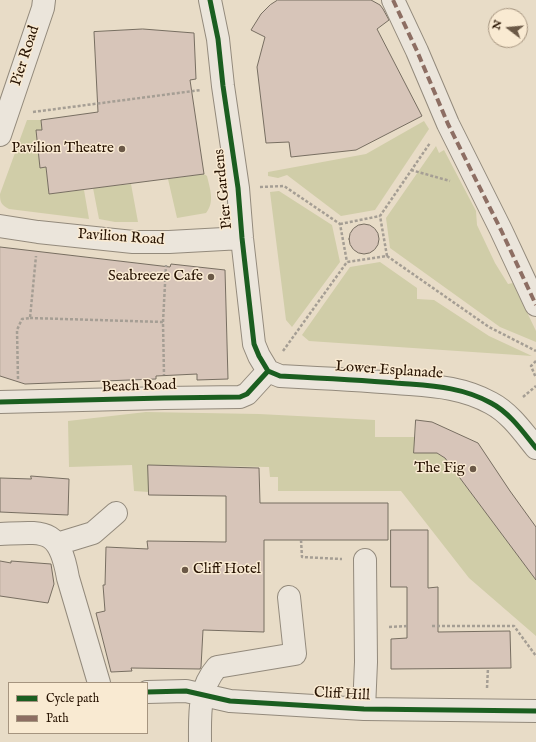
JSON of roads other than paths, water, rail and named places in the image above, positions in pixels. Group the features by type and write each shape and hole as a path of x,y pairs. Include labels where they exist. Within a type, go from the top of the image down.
{"street":[{"name":"Pier Road","path":"3,125 43,8 44,0"},
{"path":"393,0 448,124 536,305"},
{"name":"Pier Gardens","path":"207,1 218,39 223,86 238,188 254,344 268,371"},
{"name":"Pavilion Road","path":"0,226 38,232 133,242 169,242 242,238"},
{"name":"Beach Road","path":"9,402 240,397 248,394 268,371"},
{"name":"Lower Esplanade","path":"268,371 280,376 378,382 449,388 463,391 491,403 505,412 536,448"},
{"path":"57,544 93,532 116,513"},
{"path":"0,534 34,533 48,535 57,544 65,563 68,578 99,682"},
{"path":"364,709 366,662 365,560"},
{"path":"200,742 200,705 202,694 209,676 216,667 295,654 289,597"},
{"name":"Cliff Hill","path":"148,692 186,691 230,701 364,709 536,711"}],"place":[{"name":"Pavilion Theatre","path":"122,149"},
{"name":"Seabreeze Cafe","path":"211,277"},
{"name":"The Fig","path":"473,469"},
{"name":"Cliff Hotel","path":"185,570"}]}
